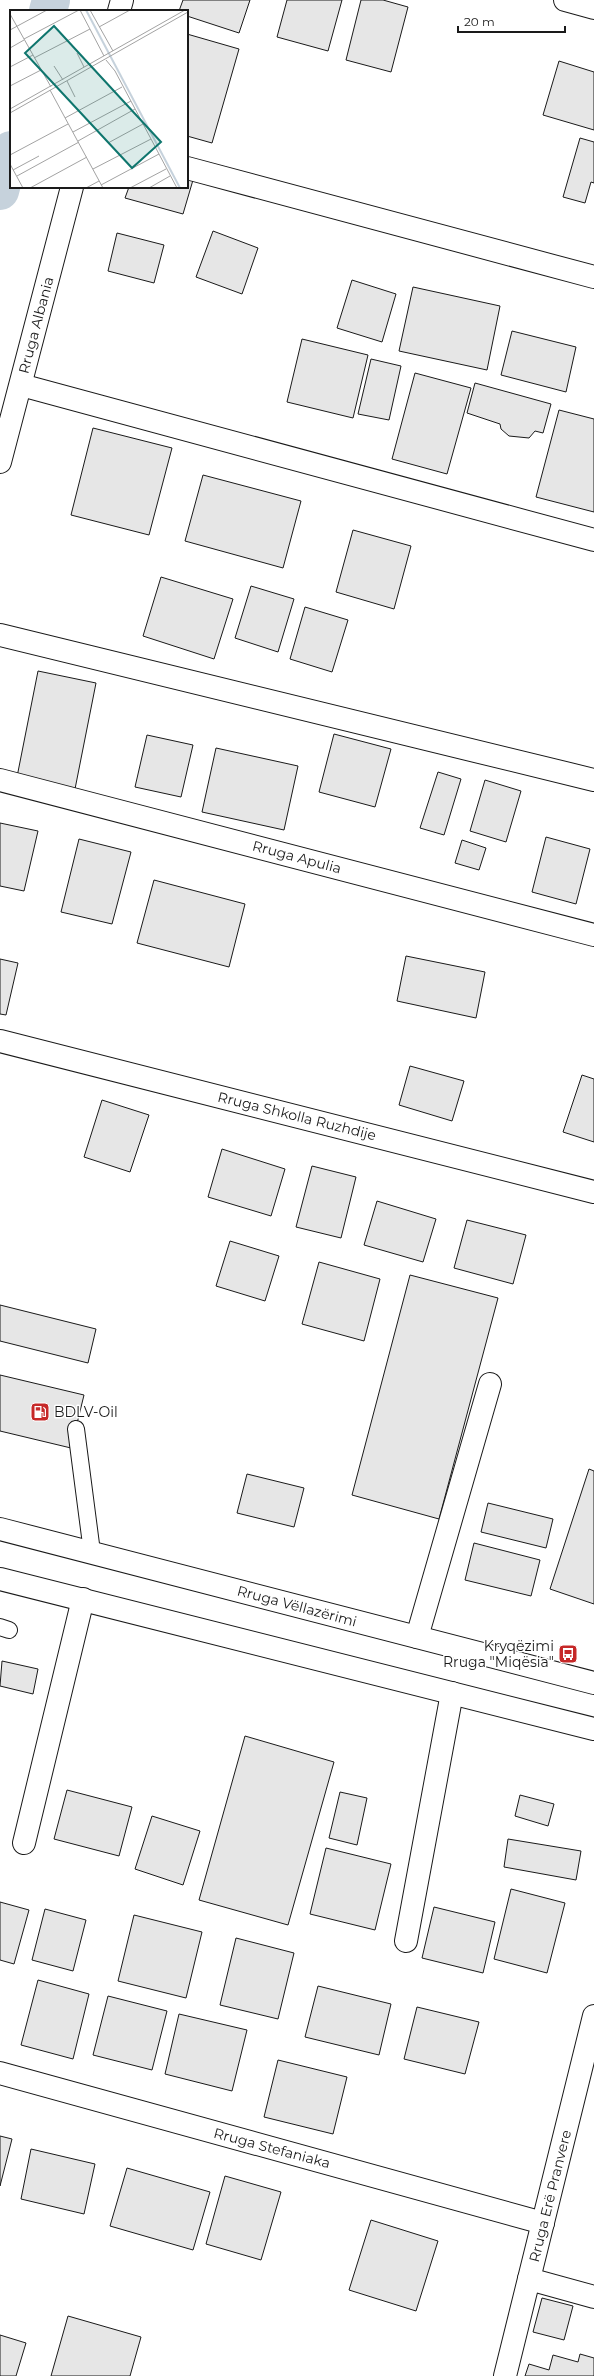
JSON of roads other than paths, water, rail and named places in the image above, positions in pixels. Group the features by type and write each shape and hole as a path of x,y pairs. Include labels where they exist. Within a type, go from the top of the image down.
{"street":[{"path":"119,10 122,0"},
{"path":"565,0 594,8"},
{"path":"188,168 594,277"},
{"name":"Rruga Albania","path":"0,462 72,188"},
{"path":"21,385 594,540"},
{"path":"0,635 594,780"},
{"name":"Rruga Apulia","path":"0,780 594,935"},
{"name":"Rruga Shkolla Ruzhdije","path":"0,1041 594,1192"},
{"path":"418,1637 490,1384"},
{"name":"Rruga Vëllazërimi","path":"0,1529 594,1683"},
{"path":"0,1579 594,1729"},
{"path":"24,1843 83,1600"},
{"path":"406,1941 452,1693"},
{"name":"Rruga Erë Pranvere","path":"505,2376 592,2030"},
{"name":"Rruga Stefaniaka","path":"0,2073 543,2223"},
{"path":"529,2279 594,2297"}],"lane":[{"path":"76,1429 92,1552"}],"waterway":[{"path":"48,10 51,0"},
{"path":"0,191 10,154"}],"place":[{"name":"BDLV-Oil","path":"40,1412"},
{"name":"Kryqëzimi Rruga \"Miqësia\"","path":"568,1654"}]}
